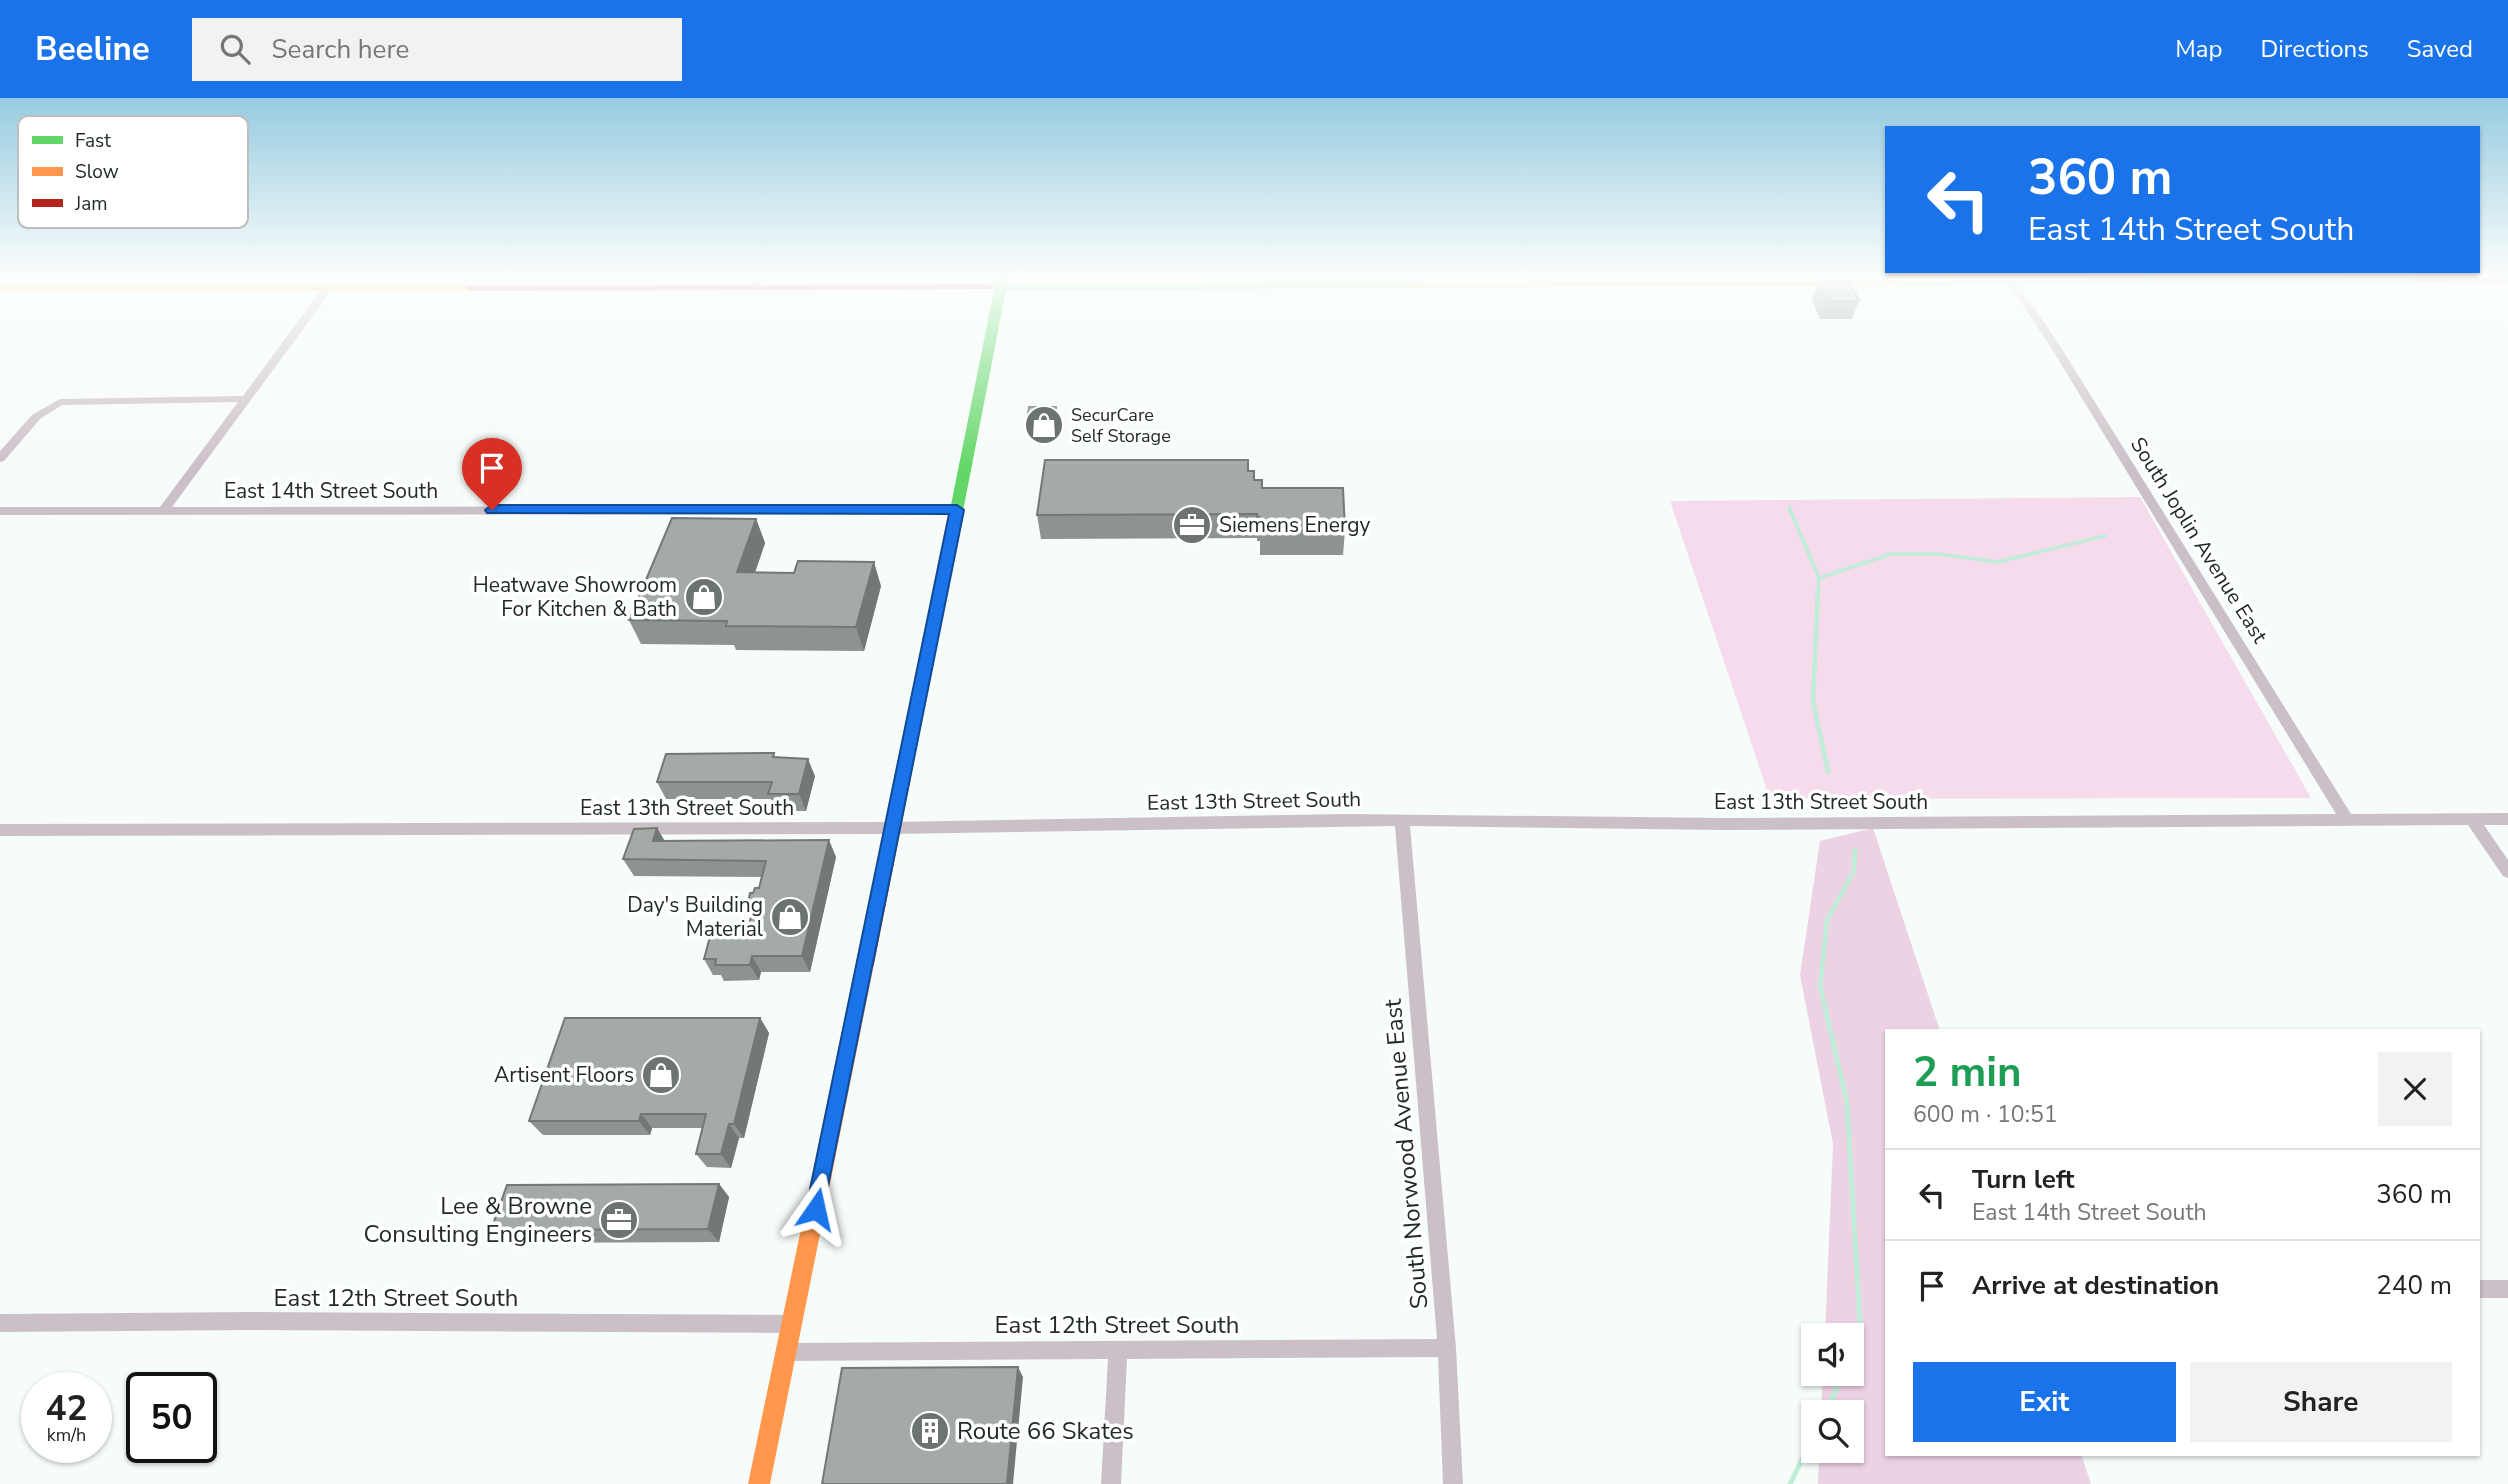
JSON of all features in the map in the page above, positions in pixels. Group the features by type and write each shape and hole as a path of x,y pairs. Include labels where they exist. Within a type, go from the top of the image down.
{"main road":[{"path":"759,1484 991,340"}],"street":[{"path":"164,510 291,340"},
{"name":"South Joplin Avenue East","path":"2051,340 2348,821"},
{"path":"0,458 36,417 60,402 247,399"},
{"name":"East 14th Street South","path":"0,511 957,510"},
{"path":"2472,819 2508,872"},
{"name":"East 13th Street South","path":"0,830 892,828 1402,820 1714,824 2508,819"},
{"name":"South Norwood Avenue East","path":"1402,820 1447,1349 1453,1484"},
{"path":"2480,1289 2508,1289"},
{"name":"East 12th Street South","path":"0,1323 792,1324"},
{"name":"East 12th Street South","path":"787,1352 1447,1349"},
{"path":"1111,1484 1118,1350"}],"shaded area":[{"path":"2140,497 2311,798 1770,799 1670,501"},
{"path":"1873,828 1939,1029 1885,1029 1885,1456 2082,1456 2091,1484 1818,1484 1819,1463 1864,1463 1864,1400 1822,1400 1822,1386 1864,1386 1864,1323 1826,1323 1833,1144 1800,975 1820,841"}],"building":[{"path":"1029,407 1056,407 1054,420 1027,420"},
{"path":"1045,460 1248,460 1248,471 1254,471 1254,480 1262,480 1262,488 1343,488 1345,530 1260,530 1260,517 1257,517 1257,514 1037,515"},
{"path":"672,518 756,519 737,572 794,573 798,561 874,562 856,627 726,626 727,621 629,620"},
{"path":"774,753 773,757 808,759 799,794 768,794 772,782 657,782 666,754"},
{"path":"657,828 653,841 829,840 802,956 752,956 750,965 715,965 716,959 704,959 711,933 747,931 754,907 747,907 750,893 759,888 766,861 623,859 634,829"},
{"name":"Artisent Floors","path":"565,1018 760,1018 734,1124 729,1124 721,1154 696,1154 706,1114 641,1114 639,1121 529,1121"},
{"name":"Lee & Browne Consulting Engineers","path":"719,1184 708,1229 491,1230 507,1185"},
{"name":"Route 66 Skates","path":"1018,1367 1007,1484 822,1484 842,1368"}],"waterway":[{"path":"1789,507 1819,578"},
{"path":"1819,578 1891,554 1938,554 1997,562 2105,536"},
{"path":"1818,592 1819,578"},
{"path":"1818,590 1813,701 1828,772"},
{"path":"1820,987 1827,920 1854,871 1855,850"},
{"path":"1820,987 1847,1103 1860,1323"},
{"path":"1831,1400 1838,1386"},
{"path":"1790,1484 1801,1462"}],"traffic: fast":[{"path":"928,655 990,340"}],"traffic: slow":[{"path":"759,1484 865,964"}],"traffic: jam":[{"path":"865,964 928,655"}],"place":[{"name":"SecurCare Self Storage","path":"1044,425"},
{"name":"Siemens Energy","path":"1192,525"},
{"name":"Heatwave Showroom For Kitchen & Bath","path":"704,597"},
{"name":"Day's Building Material","path":"790,917"},
{"name":"Artisent Floors","path":"661,1075"},
{"name":"Lee & Browne Consulting Engineers","path":"619,1220"},
{"name":"Route 66 Skates","path":"930,1431"}],"route":[{"path":"492,510 957,510 816,1209"}]}
